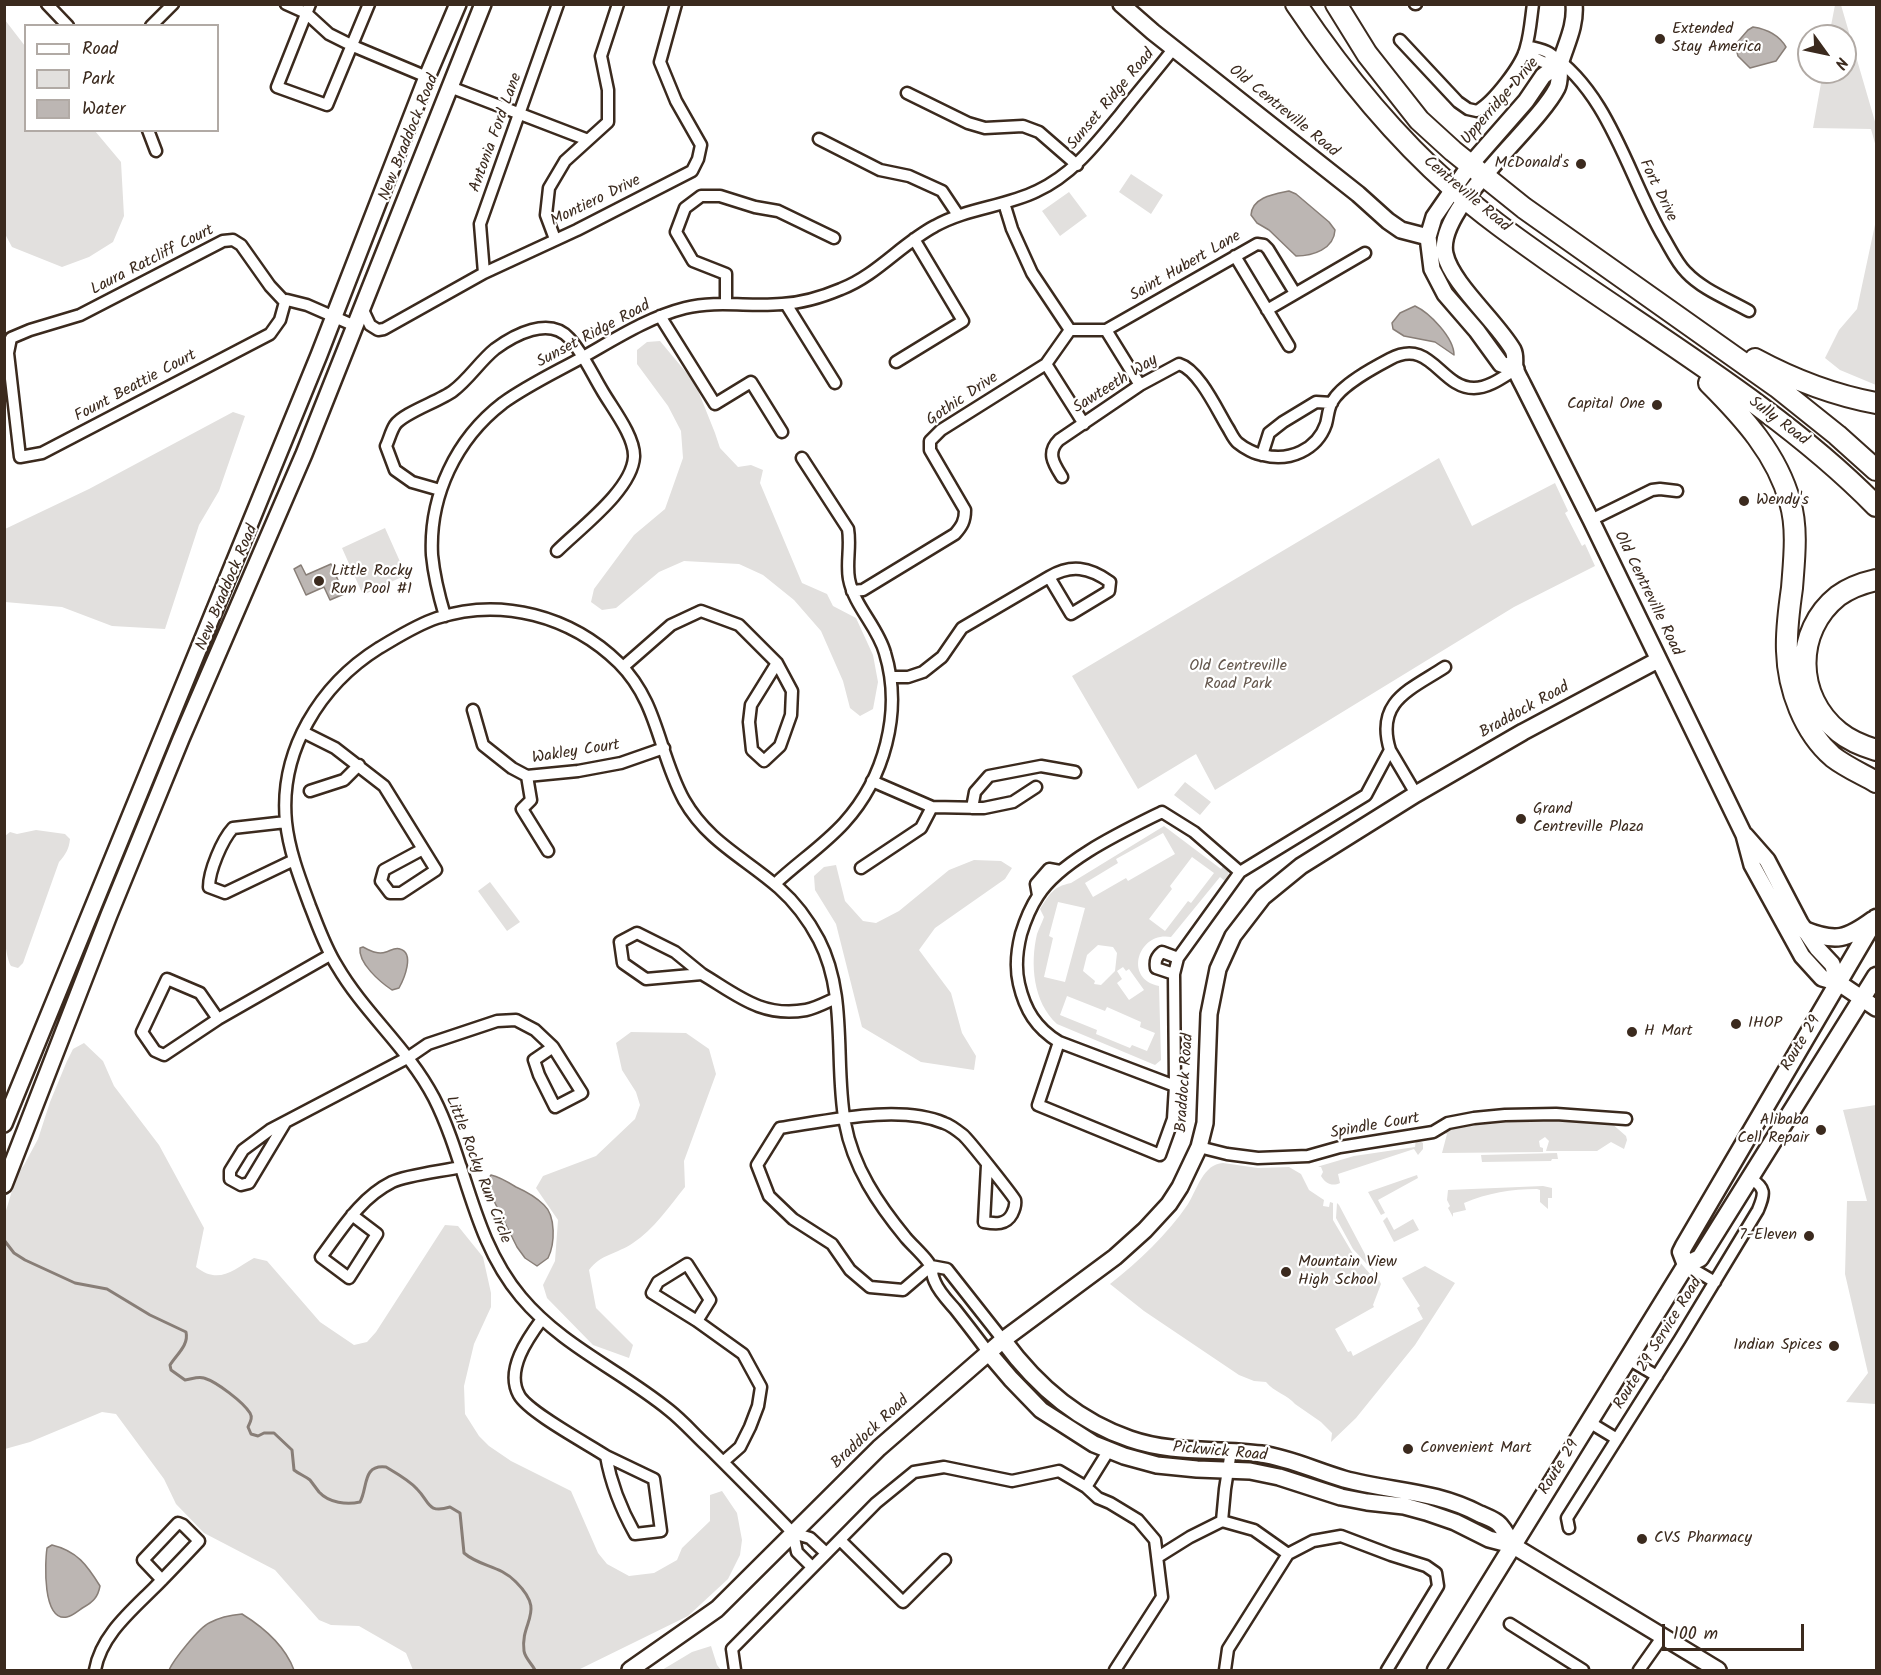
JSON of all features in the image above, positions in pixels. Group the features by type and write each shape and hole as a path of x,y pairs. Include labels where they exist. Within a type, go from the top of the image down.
{"highway":[{"name":"Centreville Road","path":"1296,4 1337,64 1373,106 1426,163 1460,194 1526,245 1673,347"},
{"name":"Centreville Road","path":"1336,4 1367,54 1419,120 1477,171 1556,232 1694,327"},
{"path":"1694,327 1783,374 1844,396 1876,403"},
{"name":"Sully Road","path":"1694,327 1793,400 1876,470"},
{"path":"1673,347 1751,427 1784,484 1791,504 1794,533 1794,566 1787,652 1790,677 1798,705 1814,735 1828,751 1876,782"},
{"name":"Sully Road","path":"1673,347 1750,400 1820,454 1876,506"},
{"path":"1876,580 1839,595 1819,616 1807,640 1804,670 1813,697 1828,722 1852,740 1876,750"}],"main road":[{"path":"1804,930 1835,939 1848,937 1876,918"},
{"name":"Route 29","path":"1686,1265 1681,1252 1684,1246 1876,918"},
{"name":"Route 29","path":"1436,1671 1686,1265 1700,1258 1750,1178 1869,1003 1876,976"}],"street":[{"path":"47,4 66,24"},
{"path":"153,24 173,4"},
{"path":"286,4 308,9 329,34 427,77"},
{"path":"308,9 277,87 327,105 369,4"},
{"name":"New Braddock Road","path":"4,1124 335,316 427,77 458,4"},
{"name":"New Braddock Road","path":"4,1185 113,904 181,739 304,454 483,4"},
{"name":"Antonia Ford Lane","path":"484,273 480,224 558,4"},
{"path":"555,239 546,215 549,188 565,161 608,122 608,90 600,56 618,4"},
{"name":"Montiero Drive","path":"362,308 371,327 378,330 384,329 484,273 577,230 692,171 701,145 676,101 660,62 676,4"},
{"name":"Old Centreville Road","path":"1121,4 1358,194 1388,221 1401,230 1428,237"},
{"path":"1401,39 1458,102 1467,110 1472,111 1482,108 1503,86 1526,50 1533,4"},
{"name":"Upperridge Drive","path":"1477,171 1542,110 1558,87 1560,63 1571,36 1574,4"},
{"name":"Sunset Ridge Road","path":"445,616 432,555 433,526 440,490 459,452 483,421 505,402 582,357 660,316 686,308 726,303 786,304 825,296 845,288 879,267 914,239 938,224 958,215 1004,203 1040,190 1077,165 1174,48"},
{"path":"1526,50 1543,62 1560,63"},
{"name":"Fort Drive","path":"1560,63 1588,88 1659,229 1680,265 1702,286 1749,310"},
{"path":"450,87 588,140"},
{"path":"907,93 968,123 985,128 1023,126 1039,132 1077,165"},
{"path":"149,132 156,151"},
{"path":"819,139 880,170 909,176 942,191 958,215"},
{"name":"Old Centreville Road","path":"1477,171 1460,194 1434,217 1428,237 1432,269 1445,294 1477,330 1500,364 1516,369"},
{"name":"Old Centreville Road","path":"1460,194 1454,218 1447,230 1444,242 1446,260 1455,276 1514,352 1516,369 1744,835 1752,865 1802,956 1822,978 1839,983 1869,1003"},
{"path":"726,303 726,274 693,261 676,232 685,208 702,196 720,196 755,207 778,211 834,238"},
{"path":"1004,203 1012,229 1032,273 1070,330 1106,330 1140,386"},
{"path":"896,362 963,321 914,239"},
{"name":"Laura Ratcliff Court","path":"11,338 80,315 223,241 233,240 241,245 270,286 285,302"},
{"name":"Saint Hubert Lane","path":"1106,330 1257,244 1264,244 1295,293"},
{"path":"1267,310 1365,253"},
{"path":"1234,256 1289,346"},
{"path":"285,302 287,300 307,305 355,326"},
{"name":"Fount Beattie Court","path":"11,338 8,353 20,457 42,453 270,334 280,320 285,302"},
{"path":"786,304 835,383"},
{"path":"660,316 715,404 751,382 782,432"},
{"path":"440,490 412,482 394,470 386,446 396,423 453,391 496,349 540,327 555,329 568,336 582,357 629,436 634,457 626,479 609,500 557,551"},
{"name":"Gothic Drive","path":"852,591 863,590 955,534 961,527 965,520 965,510 930,450 930,441 941,430 1046,364 1070,330"},
{"name":"Sawteeth Way","path":"1062,477 1052,462 1053,446 1059,440 1140,386 1179,364 1193,371 1239,444 1262,455 1279,458 1295,455 1308,449 1318,439 1326,425 1332,403 1344,388 1392,358 1407,352 1422,355 1461,386 1475,388 1490,384 1516,369"},
{"path":"1046,364 1084,423"},
{"path":"1262,455 1269,433 1283,422 1316,402 1332,403"},
{"path":"775,884 842,825 863,799 883,758 891,724 892,677 883,646 852,591 849,578 848,529 802,458"},
{"path":"1591,519 1652,490 1677,491"},
{"path":"892,677 908,677 923,672 942,657 962,628 1049,577 1061,570 1085,570 1098,574 1110,582 1109,591 1071,614 1049,577"},
{"name":"Little Rocky Run Circle","path":"793,1533 671,1412 566,1340 542,1319 508,1280 491,1251 473,1208 443,1117 409,1057 365,1006 340,973 330,955 294,860 286,822 287,781 291,761 319,702 349,669 409,630 445,616 483,609 504,610 547,618 585,636 623,667 648,703 674,780 683,798 704,827 727,849 775,884 800,911 820,942 830,967 836,998 844,1118 862,1174 876,1199 906,1239 932,1266 936,1284 988,1352"},
{"path":"623,667 671,625 701,611 739,625 777,663 792,691 791,715 780,746 764,760 752,750 750,714 752,705 777,663"},
{"name":"Braddock Road","path":"630,1671 717,1609 879,1448 988,1352 1115,1257 1150,1226 1169,1204 1199,1148 1207,1099 1211,997 1218,969 1233,936 1263,897 1301,866 1416,794 1524,732 1658,660"},
{"path":"1416,794 1390,750 1384,733 1388,714 1399,697 1445,667"},
{"name":"Wakley Court","path":"473,710 483,745 512,768 527,776 578,771 621,763 664,748"},
{"path":"303,732 335,748 384,786 423,849 436,870 401,893 390,893 381,881 384,870 423,849"},
{"path":"1059,1042 1038,1105 1160,1155 1173,1119 1174,974 1178,958 1240,872 1366,795 1390,750"},
{"path":"310,791 344,780 358,765"},
{"path":"972,808 975,792 989,776 1041,766 1075,772"},
{"name":"Wakley Court","path":"527,776 531,800 522,809 548,851"},
{"path":"872,781 932,807 984,808 1013,802 1036,787"},
{"path":"861,868 921,828 932,807"},
{"path":"1175,1086 1059,1042 1036,1025 1023,1000 1017,976 1017,950 1025,922 1038,895 1060,872 1130,828 1162,812 1194,832 1240,872"},
{"path":"286,822 232,828 226,834 209,879 209,887 225,893 294,860"},
{"name":"Old Centreville Road","path":"1744,835 1767,860 1804,930 1832,964 1839,983"},
{"path":"702,974 646,978 623,963 620,942 637,933 675,952 702,974 750,1004 774,1011 806,1010 836,998"},
{"path":"1174,974 1162,972 1156,968 1155,962 1157,956 1162,952 1178,958"},
{"path":"218,1019 200,993 167,978 142,1032 155,1051 164,1055 218,1019 330,955"},
{"path":"285,1123 249,1183 241,1185 230,1179 230,1171 243,1150 270,1130 409,1057 428,1044 497,1020 516,1020 535,1030 553,1047 582,1093 555,1107 534,1060 553,1047"},
{"name":"Spindle Court","path":"1199,1148 1258,1158 1308,1156 1340,1147 1433,1132 1448,1123 1474,1118 1556,1114 1626,1119"},
{"path":"932,1266 903,1290 870,1287 850,1270 832,1245 793,1219 769,1196 757,1166 780,1128 864,1115 916,1116 944,1123 964,1136 1015,1200 1014,1209 1004,1223 984,1222 987,1165"},
{"path":"352,1215 377,1234 349,1278 321,1257 352,1215 373,1194 394,1182 461,1167"},
{"name":"Route 29 Service Road","path":"1569,1528 1567,1518 1715,1282 1762,1200 1761,1185 1750,1178"},
{"path":"697,1321 710,1300 687,1264 658,1282 652,1293 743,1354 760,1387 758,1406 750,1427 740,1447 723,1462"},
{"path":"1686,1265 1715,1282"},
{"name":"Little Rocky Run Circle","path":"932,1266 947,1269 1003,1340"},
{"path":"542,1319 530,1336 518,1361 515,1380 519,1396 540,1414 606,1455 654,1479 661,1531 635,1534 624,1516 610,1479 606,1455"},
{"name":"Pickwick Road","path":"1003,1340 1016,1358 1051,1394 1098,1426 1132,1440 1163,1448 1231,1451 1280,1458 1345,1479 1428,1494 1459,1504 1499,1524 1512,1545"},
{"name":"Pickwick Road","path":"988,1352 1041,1410 1094,1444 1157,1465 1250,1471 1279,1477 1341,1497 1404,1506 1455,1522 1490,1539 1512,1545 1718,1671"},
{"path":"1628,1359 1657,1376"},
{"path":"1589,1422 1617,1439"},
{"path":"1086,1487 1109,1450"},
{"path":"1222,1521 1231,1451"},
{"path":"735,1671 732,1649 876,1503 914,1472 944,1467 1012,1481 1059,1471 1086,1487 1098,1498 1138,1520 1155,1540 1162,1597 1115,1671"},
{"path":"1158,1557 1222,1521 1254,1530 1288,1554"},
{"path":"95,1671 106,1642 117,1626 162,1580 199,1541 178,1523 143,1560 162,1580"},
{"path":"793,1533 810,1539 826,1553"},
{"path":"793,1533 797,1552 812,1567"},
{"path":"1225,1671 1228,1648 1288,1554 1313,1541 1341,1536 1426,1566 1436,1573 1438,1586 1387,1671"},
{"path":"840,1540 903,1602 945,1560"},
{"path":"1510,1624 1583,1671"},
{"path":"1639,1671 1663,1636"}],"green space":[{"path":"1835,5 1841,5 1847,24 1831,24"},
{"path":"5,20 24,45 24,132 96,132 121,162 124,216 113,242 89,257 62,267 12,247 5,234"},
{"path":"1857,60 1876,125 1876,147 1871,129 1813,128 1821,84 1857,84"},
{"path":"1131,174 1163,195 1151,214 1119,192"},
{"path":"1069,192 1087,216 1060,236 1042,211"},
{"path":"1876,220 1876,385 1840,370 1825,358 1839,330 1857,309"},
{"path":"660,341 695,383 720,448 738,467 751,465 763,470 760,483 802,583 827,594 833,606 856,618 873,655 878,682 873,709 860,716 850,708 843,681 821,631 794,600 763,575 739,564 684,561 659,572 616,608 602,610 591,602 594,589 634,535 665,509 683,458 681,431 668,406 637,364 637,350 647,342"},
{"path":"233,412 245,416 219,491 199,525 165,629 112,626 62,607 5,602 5,529 89,489"},
{"name":"Old Centreville Road Park","path":"1439,458 1472,526 1555,483 1568,511 1565,513 1582,546 1585,544 1595,566 1514,607 1215,790 1196,754 1138,789 1072,676"},
{"path":"385,528 406,575 363,595 342,548"},
{"path":"1185,782 1211,802 1200,815 1174,795"},
{"path":"1164,826 1221,869 1224,865 1228,868 1225,881 1220,877 1171,937 1160,937 1150,941 1143,948 1139,957 1138,966 1141,975 1148,982 1159,986 1161,1060 1155,1065 1057,1024 1043,1005 1038,994 1034,970 1037,934 1044,917 1040,909 1055,889 1071,883","holes":["1163,833 1175,854 1128,881 1126,878 1093,897 1085,883 1118,863 1116,859","1192,857 1214,873 1165,931 1149,919 1172,889 1170,886","1058,902 1085,908 1065,982 1044,977 1053,938 1049,936","1098,945 1113,947 1117,953 1115,971 1101,985 1094,984 1095,981 1083,971 1087,955","1123,967 1126,971 1129,969 1144,990 1129,1000 1117,983 1122,979 1117,971","1067,996 1105,1011 1107,1007 1141,1022 1140,1027 1155,1033 1147,1051 1132,1045 1130,1048 1096,1034 1097,1030 1060,1015"]},
{"path":"36,830 65,834 70,839 67,851 59,862 23,963 18,968 11,966 5,941 3,904 5,836 10,832 17,834"},
{"path":"974,860 1001,861 1012,868 1005,879 935,928 919,950 951,993 962,1033 976,1056 974,1070 921,1062 862,1027 836,924 815,890 814,876 824,867 836,865 845,901 863,921 876,923 899,911 949,870"},
{"path":"490,882 520,922 507,931 478,891"},
{"path":"631,1032 686,1033 709,1049 716,1074 684,1161 685,1187 648,1231 627,1247 604,1257 589,1270 596,1308 633,1345 629,1358 593,1345 547,1298 543,1285 555,1261 558,1220 536,1188 543,1176 596,1156 635,1119 640,1105 636,1092 622,1070 616,1043"},
{"path":"84,1043 103,1061 114,1086 159,1145 204,1228 196,1267 212,1275 219,1275 226,1274 254,1258 267,1261 320,1322 354,1345 367,1342 376,1332 445,1225 458,1226 483,1257 491,1293 491,1307 474,1344 464,1386 465,1414 479,1436 511,1461 571,1491 598,1553 607,1564 629,1576 654,1573 677,1560 682,1548 710,1521 710,1495 722,1491 737,1513 742,1540 740,1555 728,1579 688,1616 578,1670 413,1670 406,1653 359,1626 331,1625 319,1620 275,1570 204,1533 176,1504 164,1479 116,1414 102,1412 30,1442 5,1449 5,1214 17,1174 38,1139 67,1061 73,1049"},
{"path":"1876,1105 1876,1404 1846,1402 1868,1373 1845,1274 1847,1201 1867,1201 1843,1110"},
{"path":"1541,1119 1610,1122 1626,1136 1627,1140 1624,1149 1611,1142 1597,1151 1546,1151 1549,1141 1545,1137 1539,1141 1543,1152 1442,1153 1447,1134 1441,1131 1492,1120"},
{"path":"1416,1139 1423,1143 1423,1149 1418,1155 1414,1149 1338,1174 1340,1183 1334,1185 1329,1184 1321,1176 1323,1172 1321,1167 1318,1167 1320,1166 1354,1156 1415,1147"},
{"path":"1557,1153 1558,1159 1551,1161 1482,1162 1481,1155"},
{"path":"1223,1163 1258,1168 1289,1167 1301,1174 1309,1190 1324,1200 1323,1206 1329,1207 1330,1202 1333,1203 1333,1220 1353,1254 1381,1284 1374,1307 1335,1329 1348,1352 1351,1351 1353,1356 1423,1319 1417,1308 1420,1306 1402,1278 1425,1266 1455,1283 1415,1345 1356,1418 1331,1442 1332,1433 1289,1398 1266,1382 1254,1381 1239,1375 1144,1311 1110,1284 1162,1237 1188,1204 1201,1179 1210,1168"},
{"path":"1417,1175 1418,1178 1378,1200 1385,1213 1381,1215 1368,1192"},
{"path":"1543,1186 1552,1188 1552,1198 1548,1198 1548,1209 1540,1202 1540,1190 1537,1189 1500,1192 1464,1203 1466,1210 1453,1213 1453,1217 1448,1208 1450,1206 1447,1200 1448,1190"},
{"path":"1337,1203 1375,1273 1353,1249 1336,1218"},
{"path":"1387,1217 1394,1230 1413,1219 1419,1230 1394,1242 1383,1221"},
{"path":"711,1646 721,1670 662,1670 692,1652"}],"water":[{"path":"1753,27 1772,33 1786,47 1776,61 1750,68 1738,56 1735,45"},
{"path":"1289,191 1296,194 1329,222 1335,230 1334,237 1327,247 1316,253 1296,256 1269,230 1257,223 1251,215 1255,204 1260,200"},
{"path":"1415,306 1427,314 1446,334 1454,355 1435,342 1404,336 1393,329 1392,323 1400,313"},
{"name":"Little Rocky Run Pool #1","path":"331,564 344,594 330,600 324,587 306,595 294,569 301,565 306,575"},
{"path":"363,947 377,953 396,948 404,951 408,961 399,988 392,990 371,972 360,954 360,948"},
{"path":"491,1175 531,1195 548,1210 553,1230 552,1245 548,1258 537,1266 525,1258 517,1247 487,1187 487,1181"},
{"path":"52,1545 75,1555 100,1586 92,1601 67,1617 59,1616 49,1601 46,1555 47,1548"},
{"path":"242,1614 272,1638 285,1653 294,1670 169,1670 187,1644 205,1626 221,1618"}],"waterway":[{"path":"4,1240 14,1253 25,1260 75,1283 107,1289 150,1315 186,1332 186,1341 170,1365 171,1370 185,1380 199,1377 209,1380 236,1398 251,1415 248,1427 251,1434 258,1436 264,1433 274,1433 292,1450 294,1470 310,1480 328,1499 344,1503 360,1502 369,1473 378,1467 386,1467 414,1486 433,1508 450,1507 460,1513 464,1553 510,1576 530,1602 531,1609 525,1632 524,1651 535,1670"}],"place":[{"name":"Extended Stay America","path":"1660,39"},
{"name":"McDonald's","path":"1581,164"},
{"name":"Capital One","path":"1657,405"},
{"name":"Wendy's","path":"1744,501"},
{"name":"Little Rocky Run Pool #1","path":"319,581"},
{"name":"Grand Centreville Plaza","path":"1521,819"},
{"name":"IHOP","path":"1736,1024"},
{"name":"H Mart","path":"1632,1032"},
{"name":"Alibaba Cell Repair","path":"1821,1130"},
{"name":"7-Eleven","path":"1809,1236"},
{"name":"Mountain View High School","path":"1286,1272"},
{"name":"Indian Spices","path":"1834,1346"},
{"name":"Convenient Mart","path":"1408,1449"},
{"name":"CVS Pharmacy","path":"1642,1539"}]}
